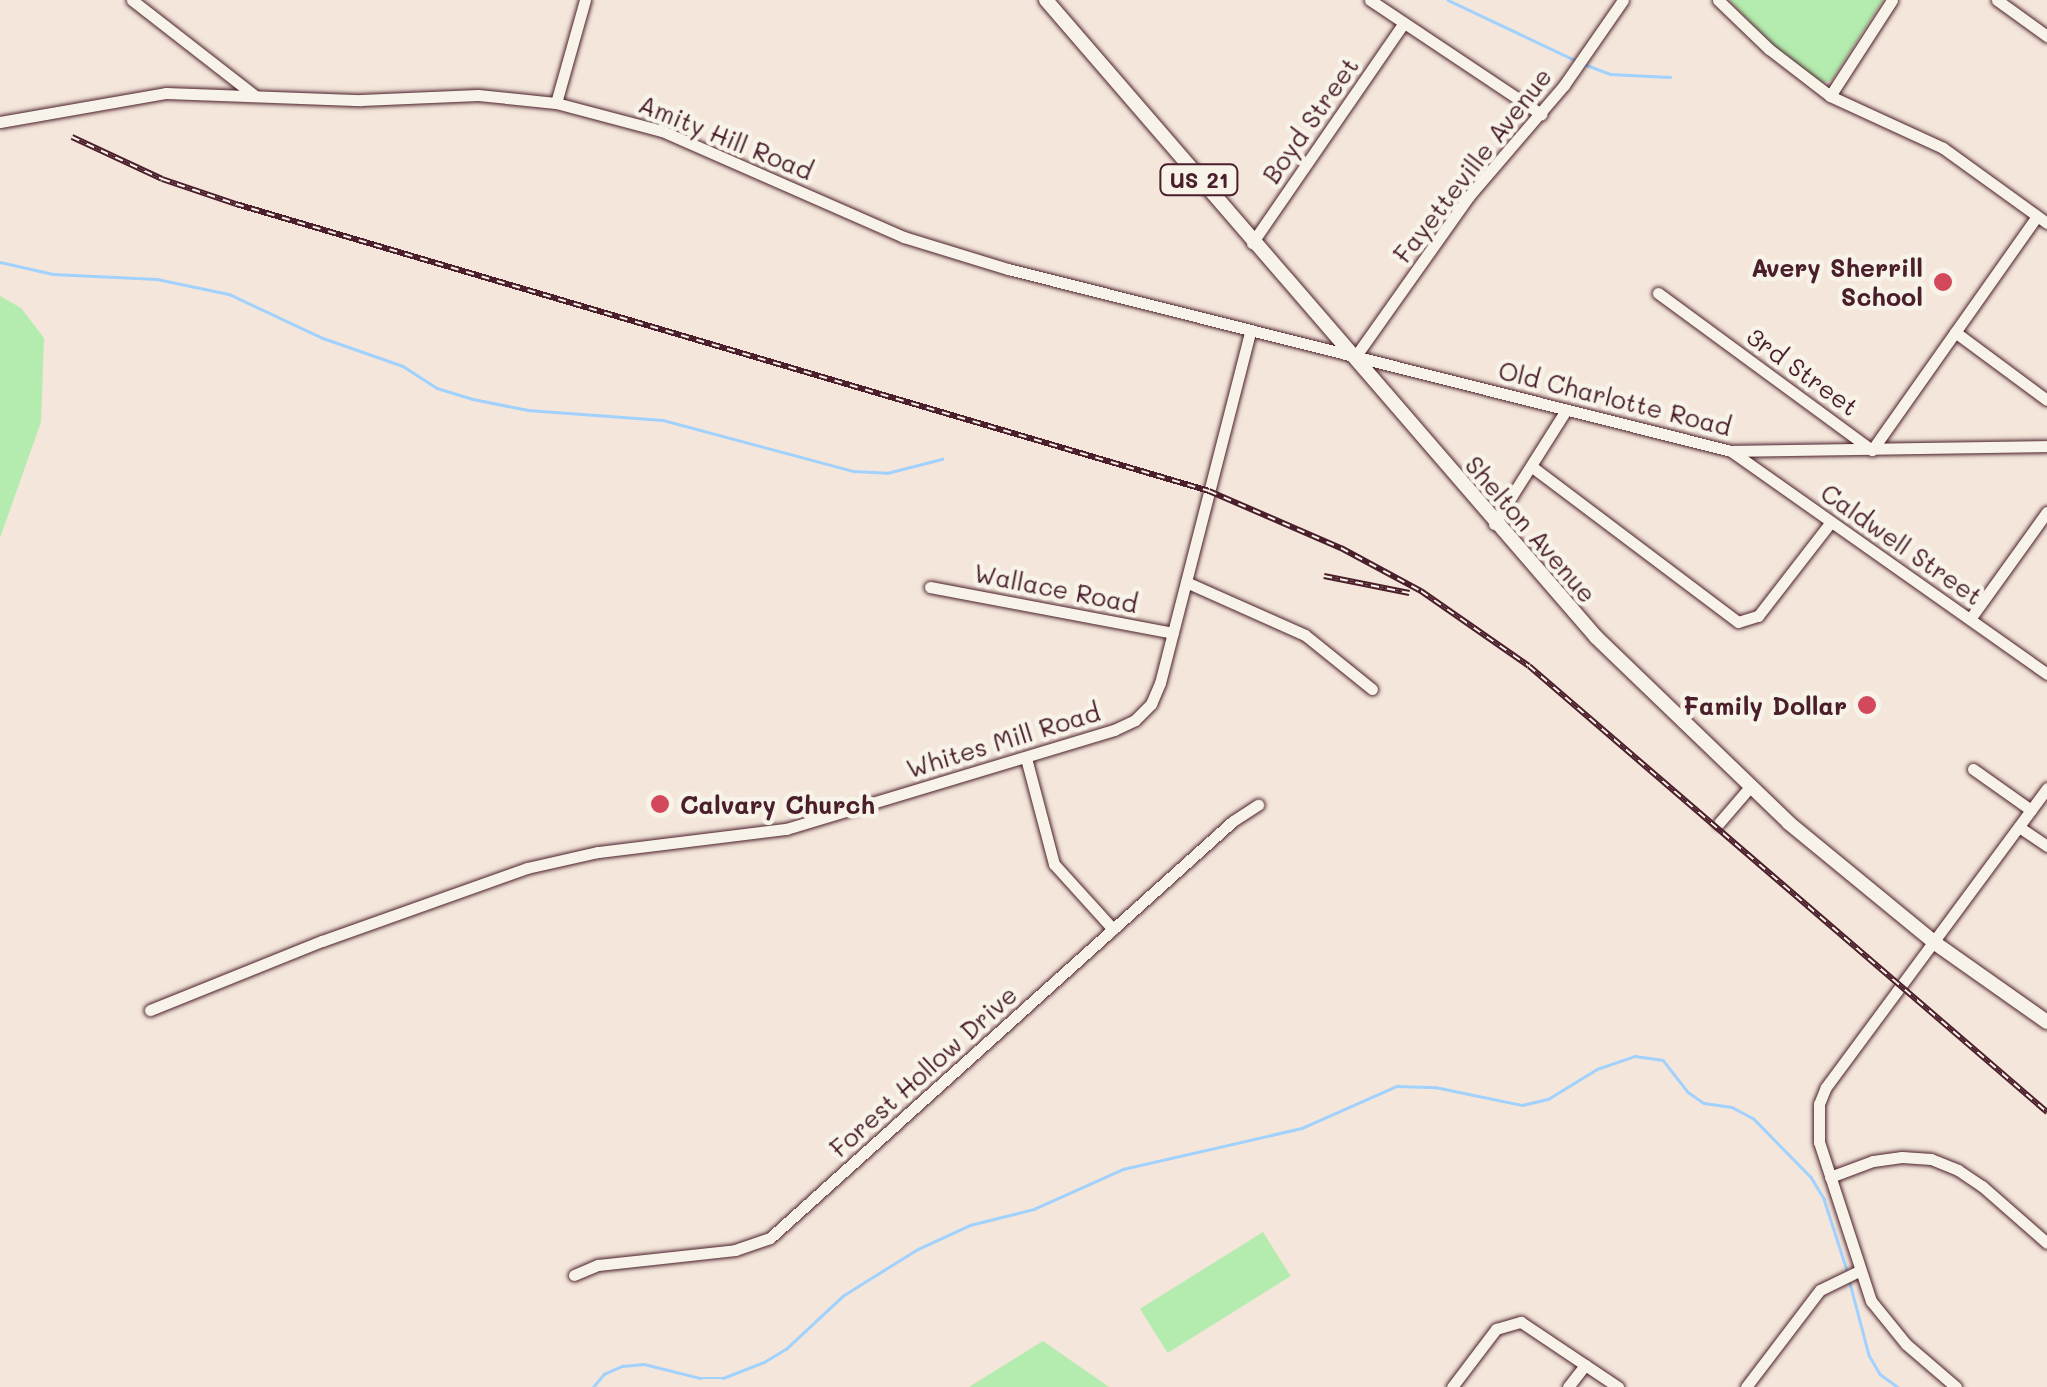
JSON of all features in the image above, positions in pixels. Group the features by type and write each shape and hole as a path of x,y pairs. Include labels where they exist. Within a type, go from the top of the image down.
{"main road":[{"name":"Shelton Avenue","path":"1046,0 1252,243 1355,356 1494,524 1607,649 1750,787 1936,943 2047,1022"}],"street":[{"path":"132,0 254,95"},
{"path":"556,102 584,0"},
{"path":"1370,0 1541,114"},
{"name":"Fayetteville Avenue","path":"1355,356 1469,196 1541,114 1623,0"},
{"path":"1718,0 1769,48 1830,96 1943,148 2042,219 1954,332 1872,450"},
{"path":"1830,96 1892,0"},
{"path":"1997,0 2047,36"},
{"name":"Boyd Street","path":"1252,243 1404,23"},
{"name":"Amity Hill Road","path":"0,122 141,95 361,100 478,95 556,102 699,145 904,237 1250,333 1355,356"},
{"name":"3rd Street","path":"1658,293 1872,450"},
{"path":"1954,332 2047,400"},
{"name":"Whites Mill Road","path":"150,1010 527,868 598,852 786,828 1026,758 1135,720 1151,704 1160,683 1250,333"},
{"name":"Old Charlotte Road","path":"1355,356 1732,452 2047,446"},
{"path":"1494,524 1566,410"},
{"name":"Caldwell Street","path":"1732,452 2047,674"},
{"path":"1530,466 1738,622 1758,616 1831,522"},
{"path":"1970,620 2047,512"},
{"path":"1186,582 1306,636 1372,689"},
{"name":"Wallace Road","path":"930,587 1173,633"},
{"path":"1026,758 1054,864 1113,929"},
{"path":"1973,769 2031,810"},
{"path":"1719,823 1750,787"},
{"path":"1956,1387 1886,1323 1859,1271 1816,1124 1826,1087 2047,788"},
{"name":"Forest Hollow Drive","path":"574,1275 598,1264 734,1250 770,1238 1232,821 1258,805"},
{"path":"2019,827 2047,846"},
{"path":"1830,1177 1873,1161 1902,1157 1930,1160 1958,1170 1982,1186 2047,1244"},
{"path":"1746,1387 1820,1290 1859,1271"},
{"path":"1452,1387 1488,1338 1512,1322 1529,1326 1618,1387"},
{"path":"1568,1387 1586,1365"}],"green space":[{"path":"1729,0 1883,0 1832,80 1822,83 1782,54"},
{"path":"0,296 21,308 44,338 41,422 0,538"},
{"path":"1263,1232 1291,1276 1168,1353 1140,1309"},
{"path":"1043,1341 1109,1387 969,1387"}],"waterway":[{"path":"1448,0 1577,61"},
{"path":"1584,64 1610,74 1670,77"},
{"path":"0,262 53,274 157,279 229,294 323,338 403,366 437,388 473,399 528,410 663,420 853,471 887,473 942,459"},
{"path":"593,1387 604,1374 622,1366 644,1364 700,1378 723,1378 764,1362 786,1349 844,1295 916,1250 970,1225 1034,1209 1123,1169 1302,1128 1397,1086 1435,1087 1522,1105 1548,1099 1597,1069 1635,1056 1663,1060 1688,1092 1704,1103 1732,1107 1753,1118 1811,1177 1824,1199 1847,1270"},
{"path":"1850,1283 1869,1355 1880,1374 1898,1387"}],"railway":[{"path":"72,137 162,179 236,204 1209,491 1341,548 1421,591 1529,666 2047,1112"},
{"path":"1324,576 1409,593"}],"place":[{"name":"Avery Sherrill School","path":"1943,282"},
{"name":"Family Dollar","path":"1867,705"},
{"name":"Calvary Church","path":"660,804"}]}
